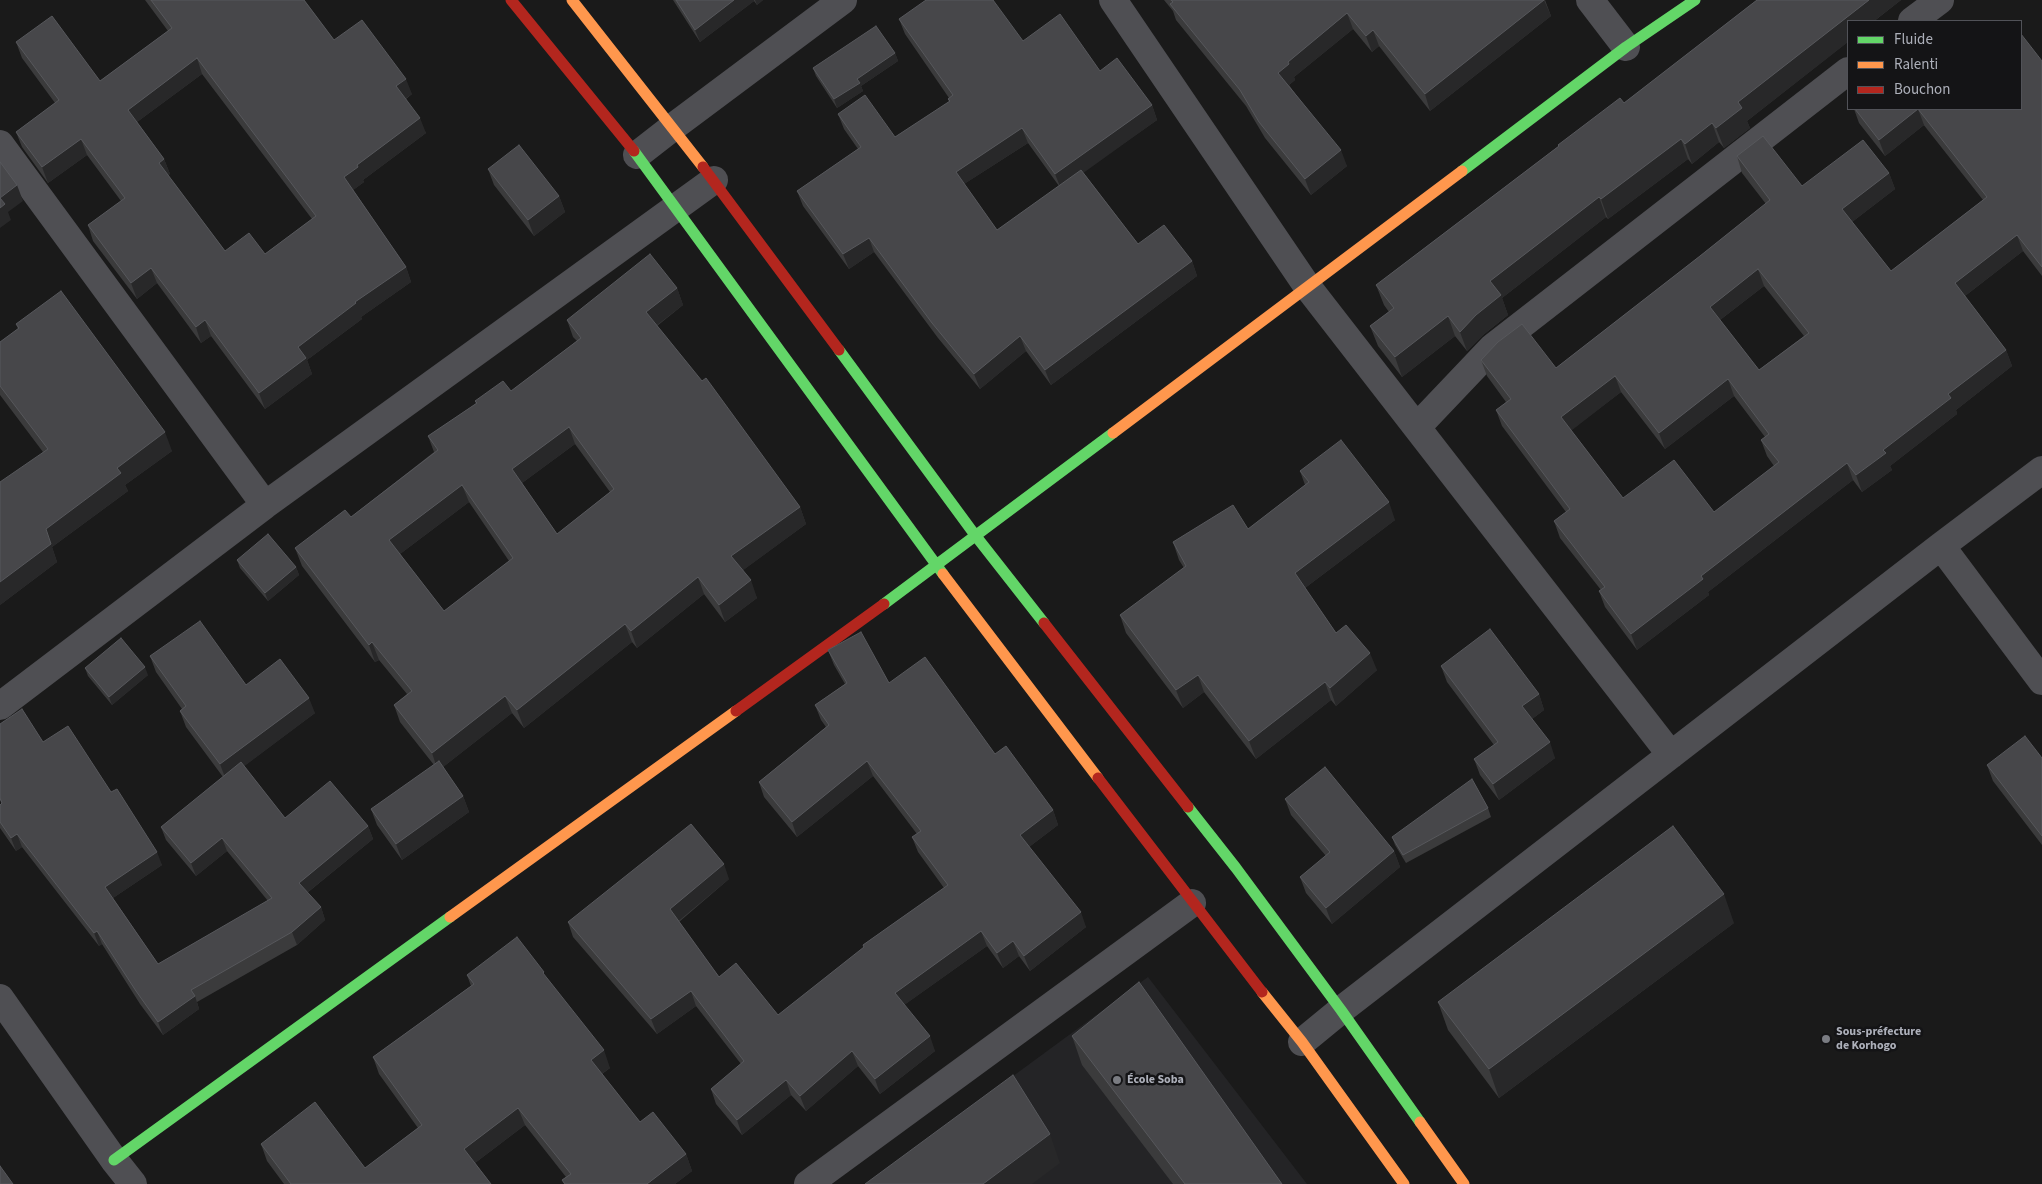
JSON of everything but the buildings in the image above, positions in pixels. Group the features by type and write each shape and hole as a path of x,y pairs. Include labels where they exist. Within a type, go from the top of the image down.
{"street":[{"path":"511,0 676,207 937,566 1192,903 1302,1042 1404,1184"},
{"path":"572,0 714,180 975,535 1236,868 1341,1010 1464,1184"},
{"path":"637,156 843,0"},
{"path":"1113,0 1307,286 1671,755"},
{"path":"1590,0 1626,46"},
{"path":"114,1160 937,566 975,535 1626,46 1695,0"},
{"path":"1913,20 1940,0"},
{"path":"1417,427 1492,347 1847,72"},
{"path":"0,144 265,505"},
{"path":"0,706 265,505 714,180"},
{"path":"1302,1042 1941,546 2042,470"},
{"path":"1941,546 2042,681"},
{"path":"808,1184 1192,903"},
{"path":"0,998 133,1184"}],"shaded area":[{"name":"École Soba","path":"1148,977 1307,1184 866,1184"}],"traffic: fast":[{"path":"1462,171 1626,47 1695,0"},
{"path":"634,151 943,574"},
{"path":"839,350 975,535 1044,623"},
{"path":"884,604 1113,433"},
{"path":"1188,807 1236,868 1341,1010 1420,1122"},
{"path":"114,1160 450,917"}],"traffic: slow":[{"path":"572,0 703,167"},
{"path":"1113,433 1462,171"},
{"path":"943,574 1098,778"},
{"path":"450,917 736,711"},
{"path":"1262,992 1302,1042 1404,1184"},
{"path":"1420,1122 1464,1184"}],"traffic: jam":[{"path":"511,0 634,151"},
{"path":"703,167 839,350"},
{"path":"736,711 884,604"},
{"path":"1044,623 1188,807"},
{"path":"1098,778 1262,992"}],"place":[{"name":"Sous-préfecture de Korhogo","path":"1826,1039"},
{"name":"École Soba","path":"1117,1080"}]}
